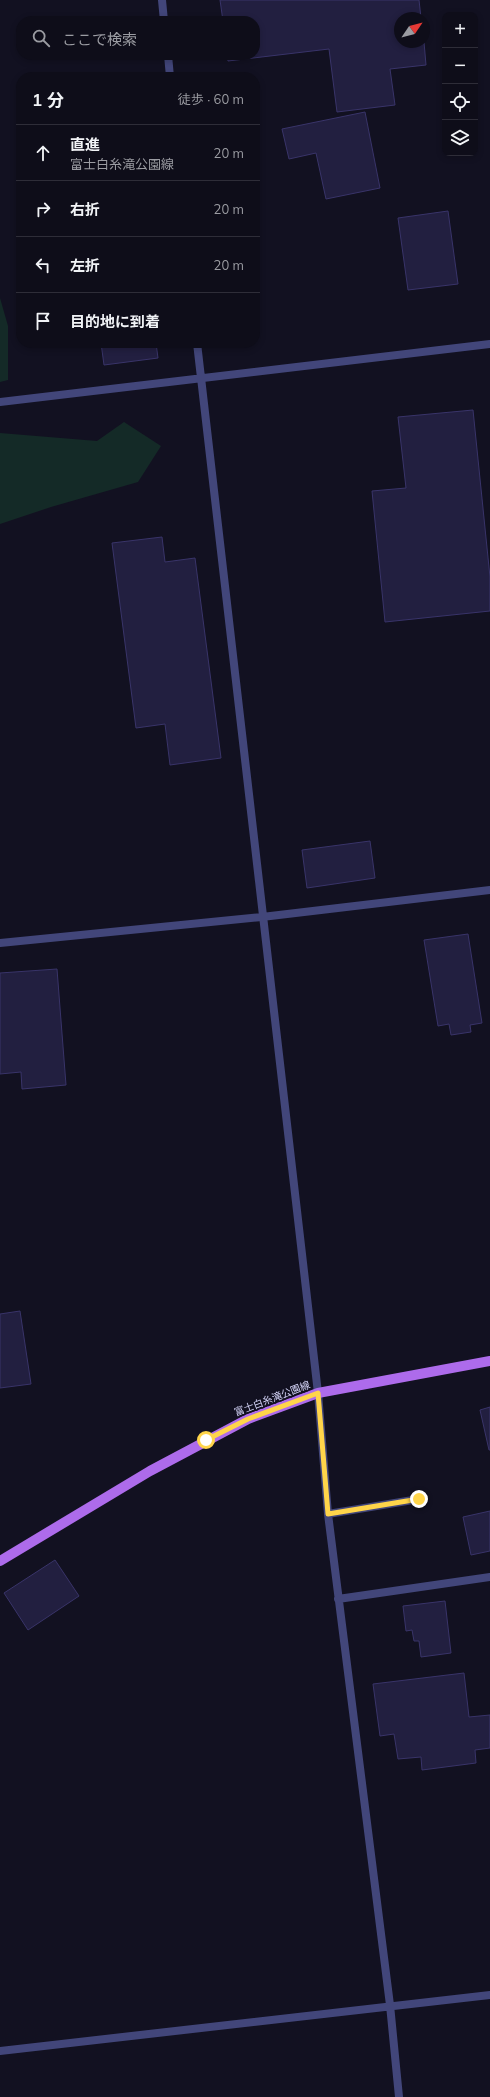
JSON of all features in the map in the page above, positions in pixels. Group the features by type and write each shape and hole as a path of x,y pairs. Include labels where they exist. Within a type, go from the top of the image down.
{"main road":[{"name":"富士白糸滝公園線","path":"0,1561 150,1471 248,1419 318,1393 490,1361"}],"street":[{"path":"162,0 164,16"},
{"path":"168,60 170,72"},
{"path":"0,402 200,377 490,344"},
{"path":"197,348 318,1393 328,1514 390,2005 399,2097"},
{"path":"0,943 262,917 490,890"},
{"path":"328,1514 419,1499"},
{"path":"338,1599 490,1577"},
{"path":"0,2051 390,2005 490,1995"}],"green space":[{"path":"0,298 8,326 8,380 0,382"},
{"path":"124,422 161,446 138,482 51,507 0,524 0,433 97,441"}],"building":[{"path":"220,0 419,0 420,12 394,12 394,48 425,48 426,65 390,69 395,105 337,112 329,49 260,57 260,16 222,16"},
{"path":"365,112 380,188 326,199 316,153 289,159 282,129"},
{"path":"448,211 458,284 408,290 398,218"},
{"path":"102,348 157,348 158,358 104,365"},
{"path":"473,410 490,577 490,611 385,622 372,491 406,488 398,417"},
{"path":"162,537 165,562 195,558 221,758 170,765 165,724 136,728 112,543"},
{"path":"370,841 375,878 307,888 302,850"},
{"path":"468,934 482,1023 470,1025 471,1032 451,1035 449,1024 438,1026 424,940"},
{"path":"57,969 66,1085 22,1089 21,1072 0,1074 0,973"},
{"path":"20,1311 31,1384 0,1388 0,1314"},
{"path":"490,1407 490,1450 489,1450 480,1410"},
{"path":"490,1511 490,1551 471,1555 463,1517"},
{"path":"55,1560 79,1596 28,1630 4,1593"},
{"path":"445,1601 451,1653 421,1657 419,1641 414,1641 412,1630 406,1631 403,1606"},
{"path":"464,1673 469,1717 490,1715 490,1748 475,1750 476,1763 422,1770 421,1757 398,1759 394,1734 380,1736 373,1684"}],"route":[{"path":"206,1440 248,1419 318,1393 328,1514 419,1499"}]}
